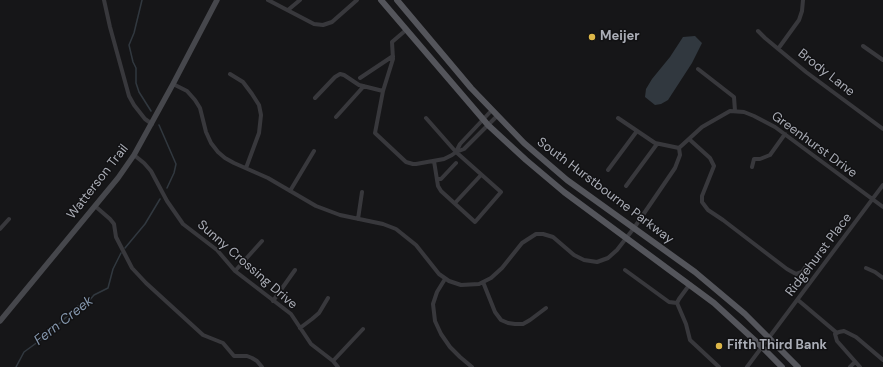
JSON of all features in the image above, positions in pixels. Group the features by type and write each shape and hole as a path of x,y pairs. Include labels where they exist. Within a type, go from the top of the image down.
{"main road":[{"name":"Watterson Trail","path":"0,321 118,178 134,155 174,84 217,0"},
{"name":"South Hurstbourne Parkway","path":"382,0 488,125 526,160 564,192 714,303 782,367"},
{"name":"South Hurstbourne Parkway","path":"397,0 471,88 524,143 567,180 697,274 733,303 798,367"}],"street":[{"path":"104,0 109,24 129,96 145,119 152,124"},
{"path":"268,0 314,24 323,25 332,22 357,0"},
{"path":"288,10 300,0"},
{"path":"778,49 798,20 802,10 803,0"},
{"path":"406,30 392,42 393,56 383,91 375,133 409,164 413,164 444,159 464,149 498,116"},
{"name":"Brody Lane","path":"758,30 765,38 806,72 883,129"},
{"path":"863,46 883,60"},
{"path":"360,78 393,56"},
{"path":"679,148 702,127 730,111 735,111 734,97 698,69"},
{"path":"230,74 243,82 259,105 261,115 259,133 246,168"},
{"path":"315,98 335,77 340,74 344,74 354,83 383,91"},
{"path":"174,84 187,91 195,100 200,108 206,132 215,148 225,158 268,178 316,206 340,215 387,225 401,232 416,245 433,268 445,279 461,285 470,285 483,282 498,273 522,243 536,234 543,234 553,237 574,255 584,260 600,262 613,255 634,228 675,168 680,155 679,148"},
{"path":"336,117 364,86"},
{"path":"456,152 460,144 492,110"},
{"name":"Greenhurst Drive","path":"735,111 744,112 765,121 883,206"},
{"path":"426,118 456,152 501,192 475,222 441,191 438,186 434,161"},
{"path":"618,118 657,144 679,148"},
{"path":"608,170 636,131"},
{"path":"752,167 754,159 760,159 770,155 785,134"},
{"path":"689,139 710,158 714,166 702,196 704,205 708,210 787,269 796,274 802,272 806,266"},
{"path":"626,186 657,144"},
{"path":"290,191 314,151"},
{"name":"Sunny Crossing Drive","path":"134,155 151,171 167,201 183,224 217,250 235,271 291,314 311,344 333,361 338,367"},
{"path":"437,179 441,179 456,163"},
{"path":"455,203 481,175"},
{"name":"Ridgehurst Place","path":"747,367 883,185"},
{"path":"358,219 362,192"},
{"path":"95,206 114,224 116,237 132,268 142,280 203,335 223,343 234,356 246,356 252,358 262,367"},
{"path":"0,229 8,219"},
{"path":"235,271 262,241"},
{"path":"866,268 883,278"},
{"path":"273,301 295,270"},
{"path":"625,270 669,302 677,303"},
{"path":"445,279 437,292 434,304 435,321 441,334 450,347 472,367"},
{"path":"483,282 495,312 502,320 508,323 523,324 546,308"},
{"path":"677,303 690,284"},
{"path":"300,328 319,313 328,298"},
{"path":"798,300 837,333"},
{"path":"677,303 686,324 690,340 719,367"},
{"path":"333,361 363,329"},
{"path":"837,333 844,331 856,337 883,360"},
{"path":"837,333 835,334 837,340 859,367"},
{"path":"850,367 855,362"}],"shaded area":[{"path":"695,36 702,43 692,63 668,100 661,104 655,105 645,97 646,89 683,37"}],"waterway":[{"name":"Fern Creek","path":"142,0 134,33 129,45 136,68 136,83 139,92 151,111"},
{"name":"Fern Creek","path":"159,125 176,164 174,173 167,188"},
{"name":"Fern Creek","path":"125,248 145,224 160,199"},
{"name":"Fern Creek","path":"16,367 24,352 46,336 78,306 88,302 94,295 108,288 113,269 121,253"}],"place":[{"name":"Meijer","path":"592,37"},
{"name":"Fifth Third Bank","path":"719,346"}]}
